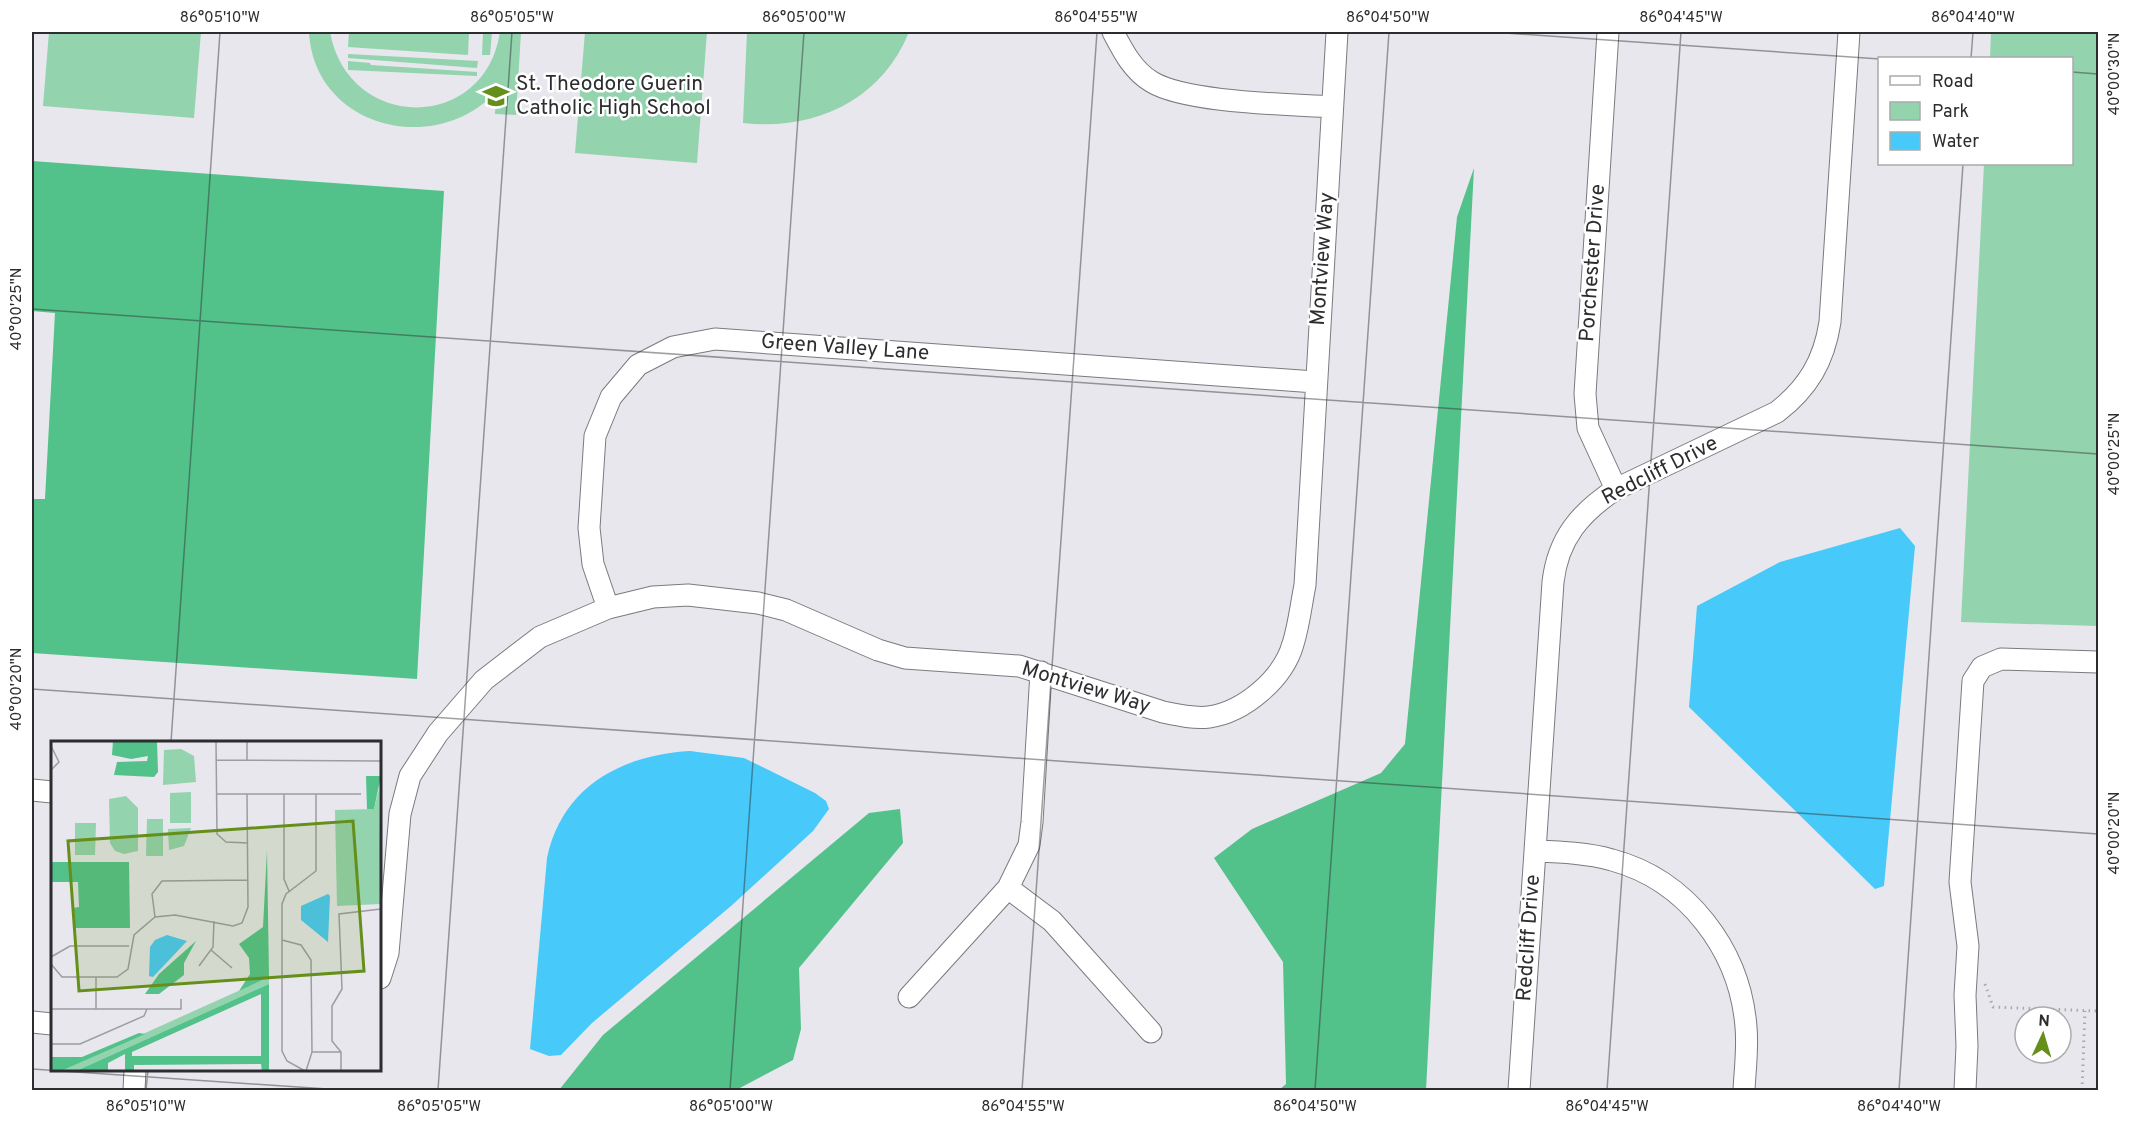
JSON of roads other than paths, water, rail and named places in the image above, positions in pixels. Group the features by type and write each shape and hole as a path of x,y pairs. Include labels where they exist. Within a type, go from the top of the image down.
{"street":[{"path":"1113,32 1129,61 1152,82 1171,90 1220,99 1332,107"},
{"name":"Montview Way","path":"381,975 388,953 390,814 410,776 438,734 484,680 540,637 608,608 652,597 688,595 730,599 786,610 878,650 905,658 1019,666 1163,712 1184,716 1209,717 1232,710 1252,699 1271,681 1293,646 1305,585 1337,32"},
{"name":"Porchester Drive","path":"1608,32 1584,394 1588,428 1616,489"},
{"name":"Redcliff Drive","path":"1519,1090 1555,566 1565,539 1575,523 1590,507 1616,489 1777,412 1797,396 1813,375 1825,345 1830,322 1850,32"},
{"name":"Green Valley Lane","path":"608,608 593,564 589,528 595,436 611,397 638,365 673,347 715,339 1315,382"},
{"path":"1965,1090 1968,946 1960,882 1973,681 1982,667 2001,659 2098,662"},
{"path":"909,998 1008,888 1029,845 1041,672"},
{"path":"32,790 51,792"},
{"path":"1535,851 1596,856 1631,866 1676,892 1704,920 1721,944 1740,989 1747,1039 1744,1090"},
{"path":"1008,888 1052,921 1151,1032"},
{"path":"32,1022 51,1024"},
{"path":"134,1090 135,1071"}],"water":[{"path":"1900,528 1915,546 1884,886 1875,889 1689,707 1697,606 1780,562"},
{"path":"690,751 744,758 815,793 826,801 829,809 813,831 731,906 592,1023 561,1055 549,1056 530,1049 547,858 555,833 566,812 598,779 618,768 641,759"}],"place":[{"name":"St. Theodore Guerin Catholic High School","path":"496,96"}]}
